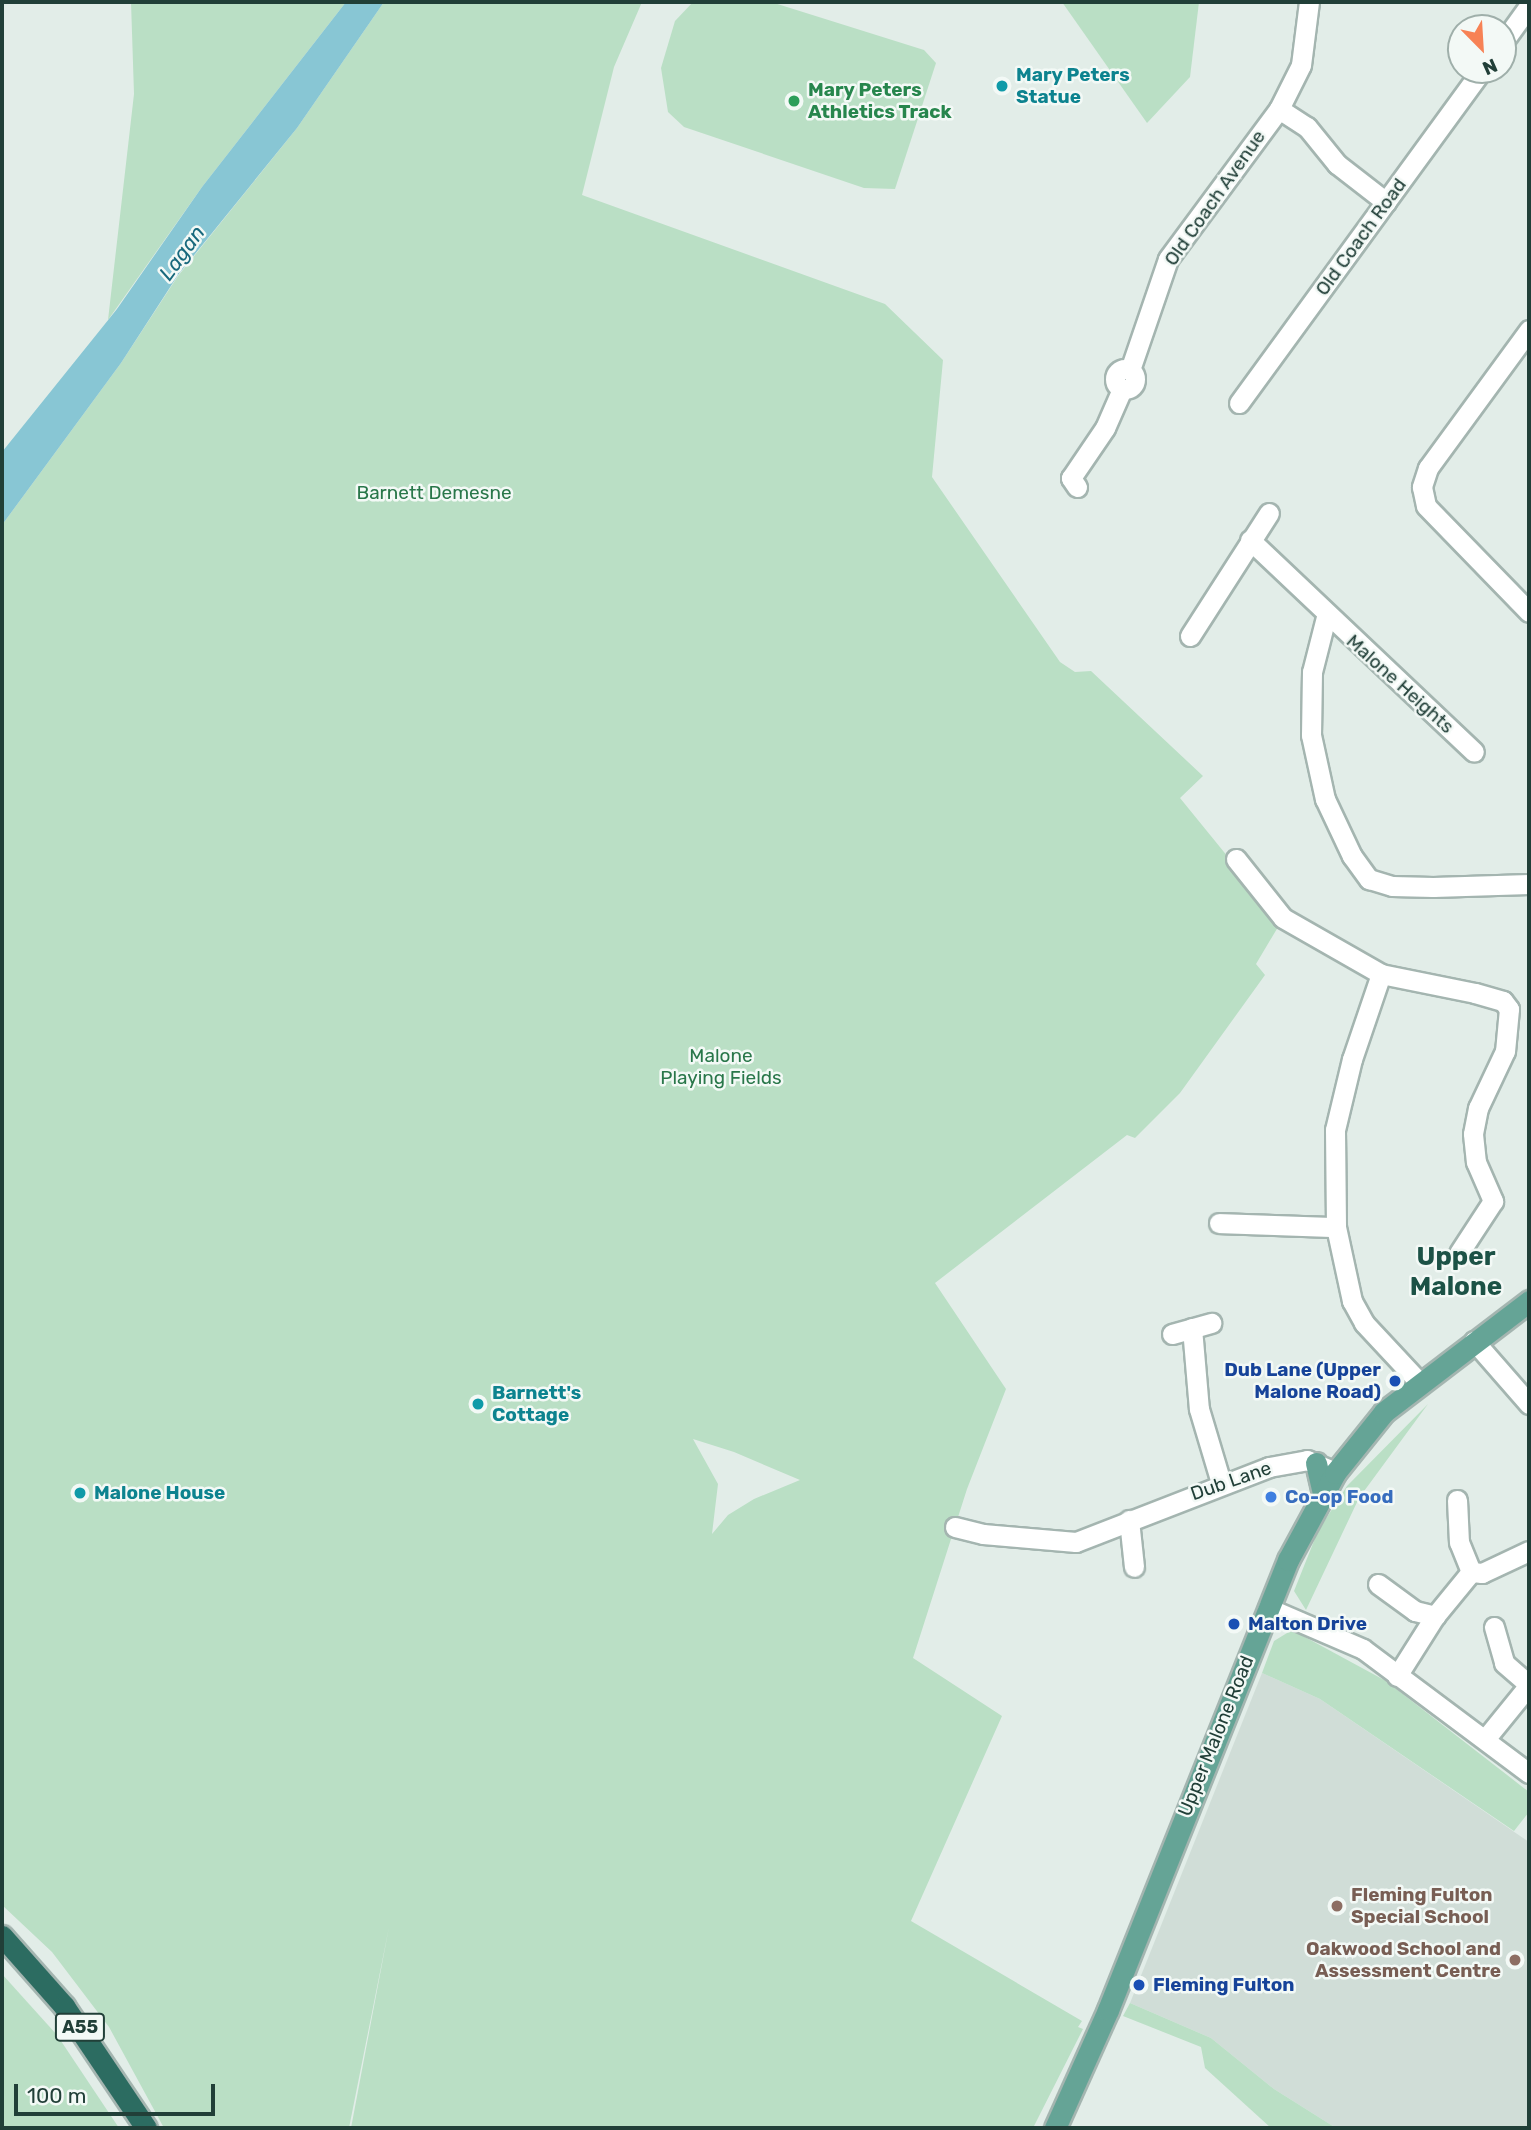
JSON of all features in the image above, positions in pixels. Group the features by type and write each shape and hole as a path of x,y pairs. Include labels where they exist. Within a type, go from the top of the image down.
{"highway":[{"name":"A55","path":"2,1936 64,2006 146,2128"}],"main road":[{"name":"Upper Malone Road","path":"1055,2128 1108,2010 1268,1608 1335,1473 1384,1412 1419,1382 1529,1300"},
{"path":"1316,1463 1323,1494"}],"street":[{"name":"Old Coach Avenue","path":"1077,487 1071,478 1105,428 1122,389 1135,383 1130,370 1168,259 1279,109 1301,65 1309,2"},
{"path":"1517,23 1529,6"},
{"name":"Old Coach Road","path":"1239,403 1472,84"},
{"path":"1279,109 1307,127 1337,164 1386,202"},
{"path":"1527,340 1428,468 1422,487 1432,514 1529,612"},
{"path":"1190,636 1269,513"},
{"name":"Malone Heights","path":"1250,540 1326,617 1474,752"},
{"name":"Malone Heights","path":"1326,617 1312,672 1311,735 1325,799 1352,856 1369,879 1392,886 1529,884"},
{"path":"1236,859 1283,918 1381,974 1503,1001 1511,1017 1505,1051 1478,1108 1473,1134 1476,1162 1493,1201 1459,1253"},
{"path":"1381,974 1352,1059 1335,1130 1336,1227 1352,1301 1364,1323 1419,1382"},
{"path":"1219,1223 1336,1227"},
{"path":"1172,1334 1211,1323"},
{"path":"1192,1328 1199,1409 1221,1483"},
{"path":"1474,1341 1529,1404"},
{"name":"Dub Lane","path":"955,1527 1065,1544 1221,1483 1296,1461 1316,1463"},
{"path":"1316,1463 1335,1473"},
{"path":"1457,1500 1459,1542 1471,1572"},
{"path":"1129,1520 1134,1567"},
{"path":"1471,1572 1482,1573 1529,1551"},
{"path":"1397,1676 1435,1616 1471,1572"},
{"path":"1378,1584 1415,1611 1435,1616"},
{"path":"1268,1608 1363,1649 1486,1738 1529,1773"},
{"path":"1486,1738 1529,1685 1504,1664 1494,1627"}],"shaded area":[{"name":"Fleming Fulton Special School","path":"1262,1673 1320,1699 1529,1842 1529,2128 1336,2128 1274,2089 1211,2038 1130,2003"}],"green space":[{"path":"131,2 346,2 202,187 108,320 134,94"},
{"path":"384,2 642,2 614,67 582,195 885,304 943,360 932,477 1060,662 1075,672 1091,671 1203,776 1180,798 1281,922 1256,964 1265,975 1180,1093 1135,1138 1127,1135 935,1283 1006,1389 967,1489 913,1658 1002,1716 911,1921 1082,2021 1078,2027 1083,2029 1033,2128 351,2128 389,1927 349,2128 164,2128 109,2027 52,1952 2,1905 2,525 121,363 178,276 297,128","holes":["693,1439 734,1452 800,1480 754,1499 728,1515 712,1534 718,1484"]},
{"name":"Mary Peters Athletics Track","path":"693,2 771,2 924,50 936,63 895,189 864,188 684,127 668,112 661,68 675,21"},
{"path":"1062,2 1199,2 1190,77 1147,123"},
{"path":"1428,1404 1359,1498 1306,1610 1294,1591 1318,1531 1347,1486"},
{"path":"1292,1630 1386,1681 1529,1792 1529,1812 1514,1831 1320,1699 1262,1673 1274,1641"},
{"path":"2,1974 57,2035 119,2128 2,2128"},
{"path":"1130,2003 1211,2038 1274,2089 1336,2128 1271,2128 1205,2068 1201,2047 1123,2016"}],"water":[{"name":"Lagan","path":"346,2 384,2 297,128 178,275 121,363 2,525 2,452 117,309 202,187"}],"place":[{"name":"Mary Peters Statue","path":"1002,86"},
{"name":"Mary Peters Athletics Track","path":"794,101"},
{"name":"Dub Lane (Upper Malone Road)","path":"1395,1381"},
{"name":"Barnett's Cottage","path":"478,1404"},
{"name":"Malone House","path":"80,1493"},
{"name":"Co-op Food","path":"1271,1497"},
{"name":"Malton Drive","path":"1234,1624"},
{"name":"Fleming Fulton Special School","path":"1337,1906"},
{"name":"Oakwood School and Assessment Centre","path":"1515,1960"},
{"name":"Fleming Fulton","path":"1139,1985"}],"district":[{"name":"Upper Malone","path":"1456,1272"}],"park label":[{"name":"Barnett Demesne","path":"434,493"},
{"name":"Malone Playing Fields","path":"721,1067"}]}
